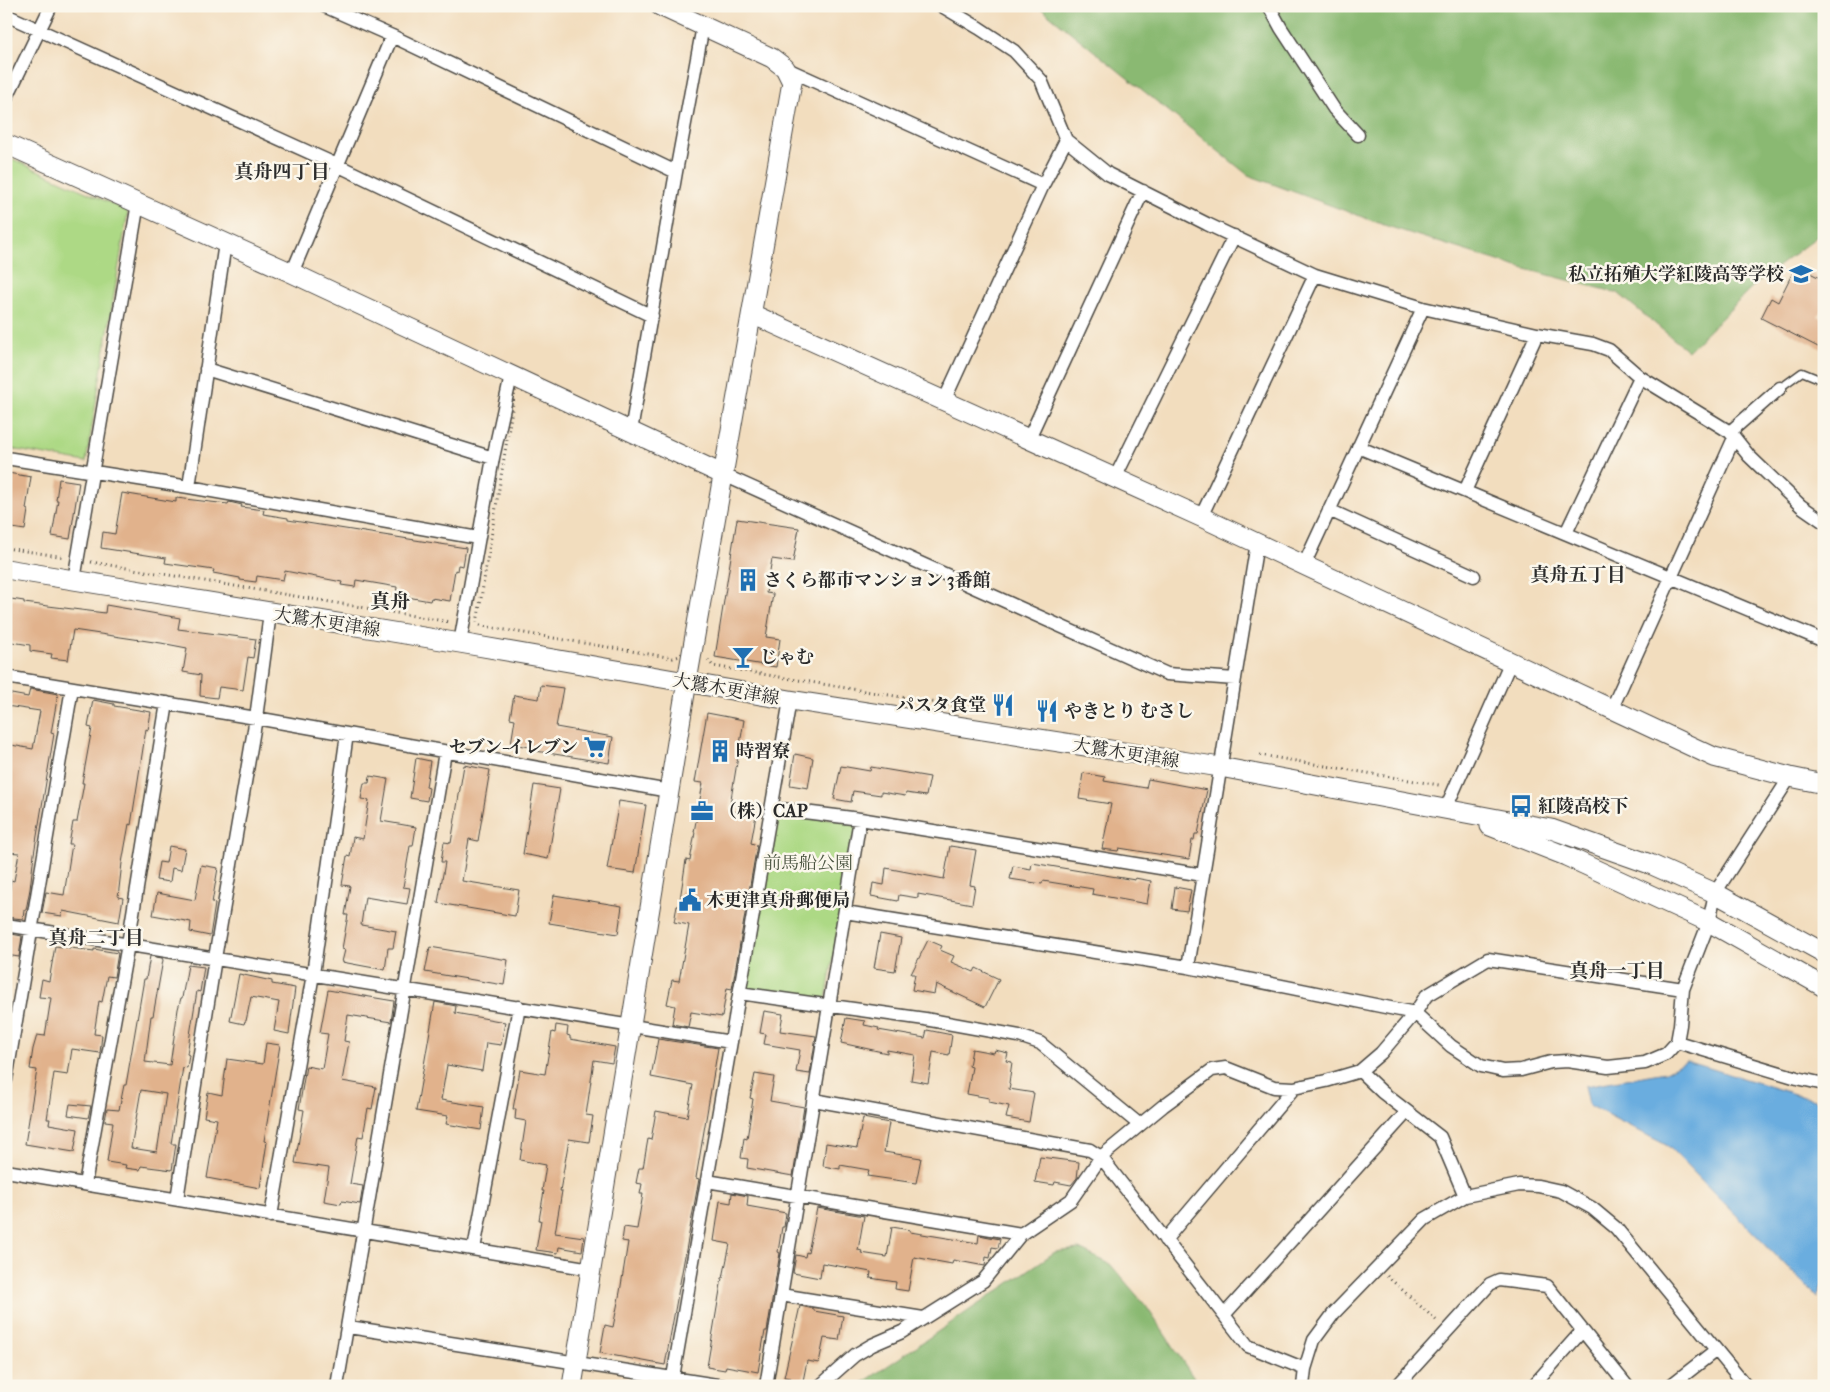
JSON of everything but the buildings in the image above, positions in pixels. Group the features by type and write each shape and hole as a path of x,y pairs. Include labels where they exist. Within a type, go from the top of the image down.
{"street":[{"path":"6,99 51,6"},
{"path":"324,6 392,36 676,172"},
{"path":"660,6 772,58 785,68 1043,185"},
{"path":"942,6 1014,51 1041,80 1066,140 1108,174 1315,275 1422,308 1537,334 1593,344 1609,350 1640,377 1732,435 1749,456 1801,506 1824,522"},
{"path":"1269,6 1281,28 1334,109 1358,135"},
{"path":"6,15 337,165 652,316"},
{"path":"631,431 703,26"},
{"path":"292,273 392,36"},
{"path":"572,1386 686,681 724,475 792,82 785,68"},
{"path":"944,401 1043,185 1066,140"},
{"path":"6,144 225,242 724,475 1167,674 1234,679"},
{"path":"1029,438 1143,191"},
{"path":"74,580 138,203"},
{"path":"1115,478 1234,236"},
{"path":"189,487 225,242"},
{"path":"1201,517 1315,275"},
{"path":"1304,565 1422,308"},
{"path":"752,314 1201,517 1714,757 1824,784"},
{"path":"1465,491 1537,334"},
{"path":"206,369 493,458"},
{"path":"460,643 493,458 511,376"},
{"path":"1566,533 1640,377"},
{"path":"1612,708 1732,435 1780,388"},
{"path":"1358,447 1824,641"},
{"path":"6,458 189,487 478,538"},
{"path":"1329,510 1474,576"},
{"path":"1188,967 1257,543"},
{"name":"大鷲木更津線","path":"6,569 460,643 790,700 1220,768 1446,808"},
{"path":"177,1199 215,958 256,718 270,612"},
{"path":"1446,808 1512,661"},
{"path":"6,677 256,718 669,791"},
{"path":"6,1080 72,688"},
{"path":"673,1376 790,700"},
{"path":"85,1184 128,944 167,703"},
{"path":"271,1216 313,974 347,734"},
{"path":"337,1386 445,752"},
{"path":"845,912 1188,967 1415,1013 1451,1046 1481,1066 1503,1071 1521,1070 1551,1062 1568,1061 1608,1067 1645,1063 1666,1054 1677,1042 1683,989 1709,922 1715,893 1790,777"},
{"path":"772,808 860,819 1203,875"},
{"path":"1446,808 1551,829 1650,864 1715,893 1824,953"},
{"path":"1446,808 1566,856 1709,922 1824,987"},
{"path":"766,1386 860,819"},
{"path":"6,925 731,1042"},
{"path":"820,1386 855,1355 872,1345 902,1332 983,1281 1021,1234 1071,1200 1101,1157 1212,1070 1226,1068 1274,1087 1294,1088 1360,1071 1382,1053 1415,1013 1426,996 1488,959 1683,989"},
{"path":"740,993 925,1018 1010,1034 1040,1043 1140,1125"},
{"path":"474,1249 519,1007"},
{"path":"1677,1042 1797,1078 1824,1084"},
{"path":"1360,1071 1407,1112 1440,1137 1465,1196"},
{"path":"1165,1240 1294,1088"},
{"path":"814,1100 1090,1150 1101,1157 1248,1346 1306,1369"},
{"path":"1224,1315 1407,1112"},
{"path":"6,1171 591,1269"},
{"path":"707,1181 1021,1234"},
{"path":"1303,1386 1314,1340 1334,1312 1425,1219 1465,1196 1519,1185 1538,1186 1561,1191 1592,1208 1616,1228 1746,1386"},
{"path":"1397,1386 1490,1284 1499,1280 1547,1286 1627,1386"},
{"path":"781,1295 924,1318"},
{"path":"348,1327 673,1376 723,1386"},
{"path":"1533,1386 1582,1331"},
{"path":"1670,1386 1716,1350"}],"lane":[{"path":"1780,388 1802,372 1824,381"}],"path":[{"path":"515,390 708,478 712,488 684,651 680,656 672,658 482,626 477,623 515,390"},
{"path":"6,548 64,558 68,554"},
{"path":"88,557 90,562 454,622"},
{"path":"706,656 713,666 976,710"},
{"path":"1251,754 1440,785"},
{"path":"1377,1268 1447,1331"}],"green space":[{"path":"1038,6 1824,6 1824,231 1759,281 1688,351 1618,293 1514,266 1384,225 1248,175"},
{"path":"6,156 128,211 86,462 6,448"},
{"name":"前馬船公園","path":"775,812 857,822 826,999 744,989"},
{"path":"1079,1249 1110,1264 1146,1306 1199,1386 858,1386 1055,1252"}],"water":[{"path":"1686,1061 1824,1103 1824,1282 1817,1297 1668,1146 1589,1105 1585,1086 1666,1072"}],"place":[{"name":"私立拓殖大学紅陵高等学校","path":"1801,274"},
{"name":"さくら都市マンション 3番館","path":"748,580"},
{"name":"じゃむ","path":"743,657"},
{"name":"パスタ食堂","path":"1003,705"},
{"name":"やきとり むさし","path":"1047,711"},
{"name":"セブン-イレブン","path":"595,747"},
{"name":"時習寮","path":"720,751"},
{"name":"紅陵高校下","path":"1521,806"},
{"name":"（株）CAP","path":"702,811"},
{"name":"木更津真舟郵便局","path":"690,900"}],"district":[{"name":"真舟四丁目","path":"282,171"},
{"name":"真舟五丁目","path":"1578,574"},
{"name":"真舟","path":"390,601"},
{"name":"真舟二丁目","path":"96,937"},
{"name":"真舟一丁目","path":"1617,970"}]}
